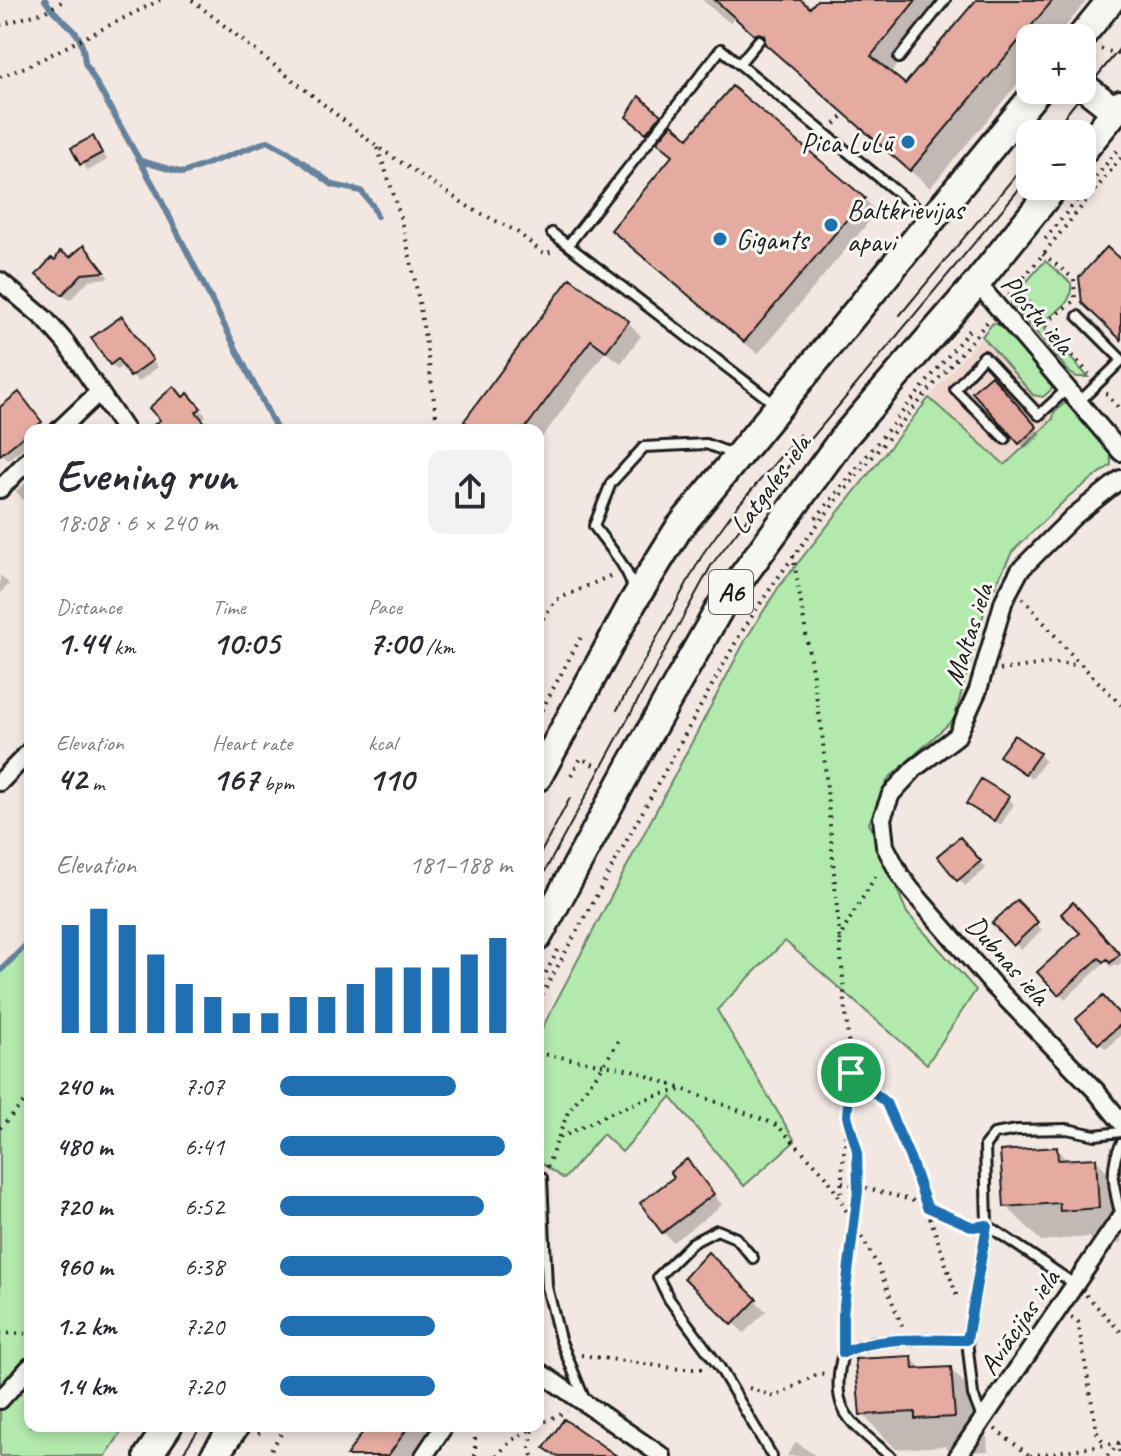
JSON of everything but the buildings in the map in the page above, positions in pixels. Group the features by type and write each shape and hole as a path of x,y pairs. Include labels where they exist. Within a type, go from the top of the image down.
{"highway":[{"path":"1096,31 1111,0"},
{"path":"1096,94 1119,110 1096,136"},
{"name":"Latgales iela","path":"544,766 633,602 679,528 1027,104"},
{"name":"Latgales iela","path":"549,941 631,765 721,606 843,438 990,297 1047,200"},
{"path":"148,1456 164,1432"},
{"path":"214,1456 231,1432"}],"street":[{"path":"0,281 45,319 66,343 121,424"},
{"name":"Plostu iela","path":"990,297 1121,452"},
{"path":"65,424 99,392"},
{"path":"0,489 24,464"},
{"name":"Maltas iela","path":"882,818 891,794 915,768 957,736 978,690 1011,583 1031,556 1121,479"},
{"path":"0,782 24,757"},
{"name":"Dubnas iela","path":"882,818 885,846 912,891 993,985 1096,1091 1121,1122"},
{"name":"Aviācijas iela","path":"958,1456 1121,1216"},
{"path":"0,1400 24,1374"},
{"path":"544,1376 581,1405 662,1456"},
{"path":"424,1456 440,1432"}],"lane":[{"path":"899,58 945,0"},
{"path":"739,64 759,40"},
{"path":"568,245 721,49 932,221"},
{"path":"552,233 777,406"},
{"path":"1078,316 1121,360 1079,403"},
{"path":"1005,439 955,389 984,356 1039,415 1067,389"},
{"path":"633,602 634,589 630,577 594,526 611,483 644,447 706,444 738,455"},
{"path":"983,1421 973,1395 967,1340 987,1225 985,1145 994,1134 1029,1129 1067,1129 1095,1135 1121,1132"},
{"path":"1121,1144 1114,1157 1115,1194 1121,1216"},
{"path":"987,1225 1076,1285"},
{"path":"753,1258 736,1238 717,1230 692,1243 658,1277 669,1299 720,1368 772,1456"},
{"path":"544,1240 547,1287 581,1405"},
{"path":"890,1456 854,1426 840,1408 839,1375 843,1353 857,1346 967,1340"}],"path":[{"path":"0,77 160,0"},
{"path":"192,0 376,146 472,209 516,231 544,254 568,245"},
{"path":"0,25 44,12 62,1"},
{"path":"1096,46 1121,55"},
{"path":"376,146 394,189 423,318 437,424"},
{"path":"1037,249 1121,146"},
{"path":"544,991 738,638 793,555 990,297 1015,289 1121,158"},
{"path":"1043,254 1074,279 1077,290 1075,300 1045,324"},
{"path":"784,557 990,297 1009,283 1121,411"},
{"path":"793,555 822,731 851,1073 840,1199"},
{"path":"545,615 556,600 617,573"},
{"path":"1011,583 1081,665 1121,705"},
{"path":"715,665 747,611"},
{"path":"544,706 582,635"},
{"path":"983,674 1052,663 1081,665"},
{"path":"571,775 581,758 606,772 611,764"},
{"path":"839,945 843,931 878,874 885,846"},
{"path":"544,962 549,941"},
{"path":"544,1169 568,1112 618,1041"},
{"path":"544,1054 632,1070 777,1125 827,1177 878,1266 908,1341"},
{"path":"851,1073 886,1103 910,1158 968,1329"},
{"path":"558,1139 657,1094 683,1090"},
{"path":"0,1128 24,1102"},
{"path":"843,1353 843,1314 858,1186 857,1150 847,1116"},
{"path":"841,1182 911,1200 973,1227 987,1225"},
{"path":"1076,1285 1121,1332"},
{"path":"1060,1308 1078,1322 1097,1432 1104,1443"},
{"path":"0,1333 24,1334"},
{"path":"567,1355 680,1369 720,1368 740,1384 775,1397 819,1373 839,1375"},
{"path":"544,1422 581,1405"},
{"path":"983,1421 1031,1456 1120,1442"},
{"path":"267,1456 282,1432"},
{"path":"475,1432 475,1456"},
{"path":"496,1456 525,1432"},
{"path":"533,1456 530,1447 534,1432"},
{"path":"1107,1456 1120,1442"},
{"path":"1120,1442 1121,1456"}],"shaded area":[{"path":"982,336 1054,419 1005,465 929,398"}],"green space":[{"path":"1045,261 1071,283 1071,290 1064,305 1045,321 1019,290"},
{"path":"1015,296 1088,377 1070,373 1011,302"},
{"path":"993,323 1002,326 1049,380 1052,389 1043,397 1033,395 982,336"},
{"path":"929,398 1005,465 1053,419 1054,412 1066,402 1075,406 1110,450 1111,465 1069,496 1012,552 987,602 954,719 888,779 869,823 907,913 976,990 927,1064 785,941 717,1010 795,1141 744,1186 671,1097 622,1152 603,1134 564,1179 544,1165 544,1025 746,639 778,588"},
{"path":"24,947 24,1432 121,1432 106,1456 0,1456 0,971"}],"waterway":[{"path":"45,0 80,40 85,63 155,188 274,424"},
{"path":"141,161 183,173 268,141 333,185 361,191 377,216"},
{"path":"0,971 24,947"}],"tram line":[{"path":"1061,120 1121,47"},
{"path":"900,315 1016,175"},
{"path":"544,873 712,564 776,481 1016,193"},
{"path":"617,710 704,552 736,508 800,434"},
{"path":"544,847 570,798"},
{"path":"181,1456 197,1432"}],"place":[{"name":"Pica LuLū","path":"908,142"},
{"name":"Baltkrievijas apavi","path":"831,225"},
{"name":"Gigants","path":"720,239"}],"route":[{"path":"851,1073 886,1103 927,1207 973,1227 987,1225 967,1340 857,1346 843,1353 843,1314 858,1191 857,1150 847,1116 851,1073"}]}
